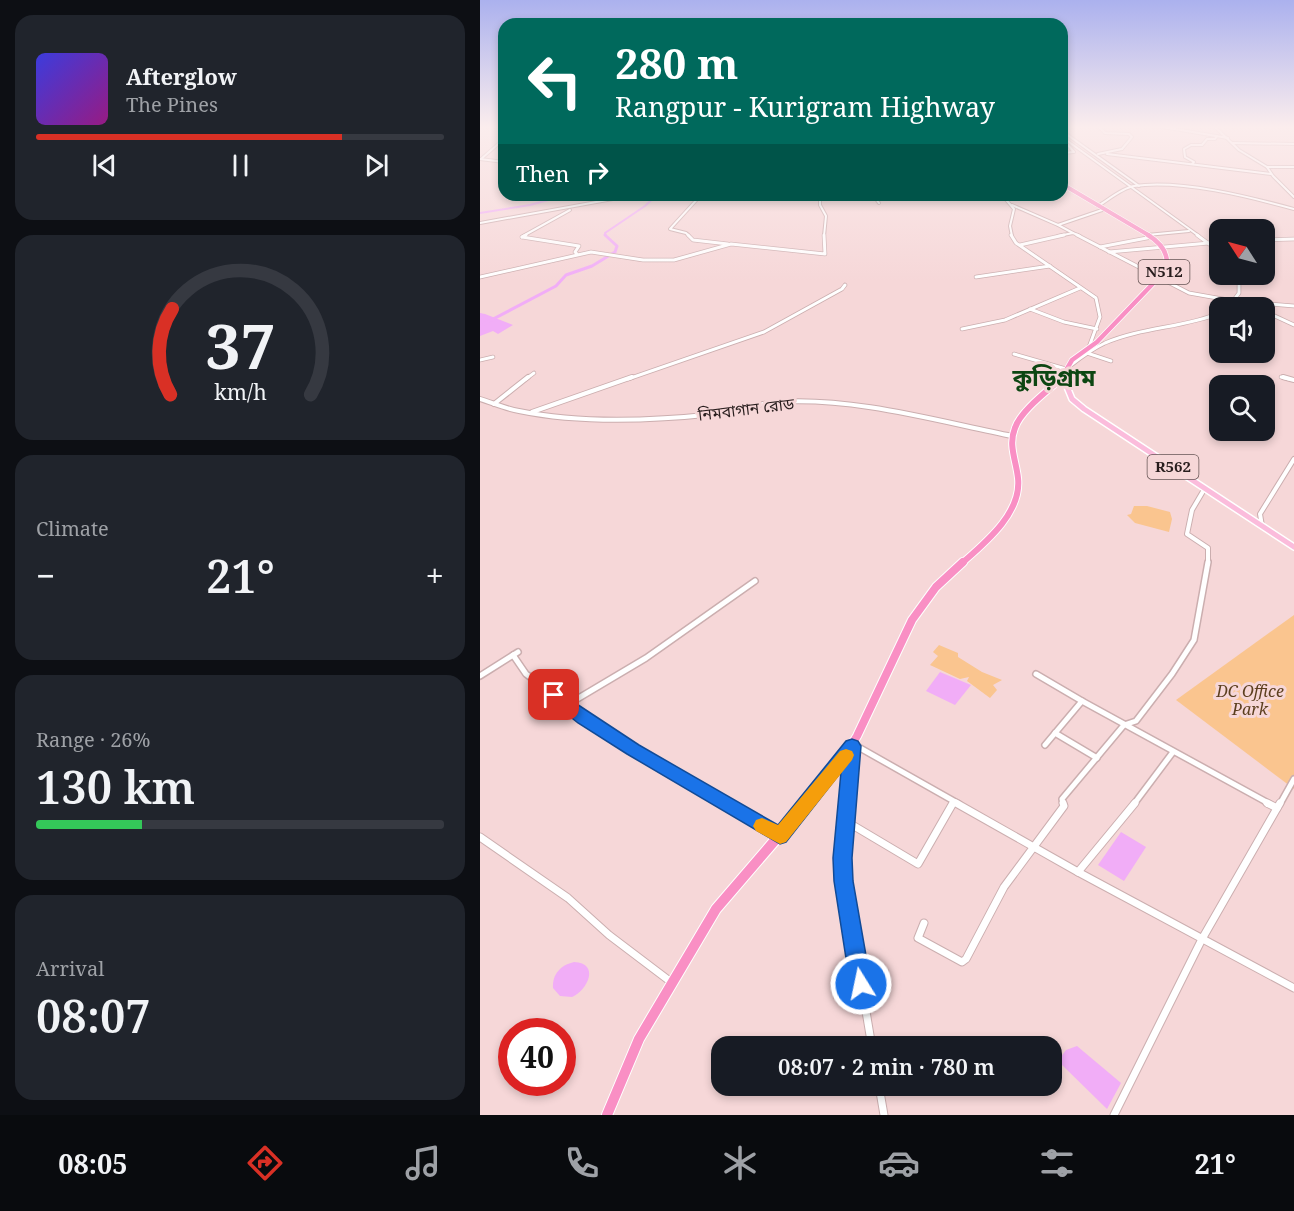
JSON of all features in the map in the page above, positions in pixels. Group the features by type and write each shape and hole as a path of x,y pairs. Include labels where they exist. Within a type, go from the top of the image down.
{"highway":[{"name":"N512","path":"1065,373 1072,360 1097,342 1159,278 1169,262 1167,253 1150,236 1068,188"},
{"path":"607,1115 639,1040 671,982 716,909 780,836 853,745 912,620 936,587 983,544 1010,512 1017,492 1018,479 1011,446 1015,426 1033,404 1065,373"}],"main road":[{"name":"R562","path":"1065,373 1071,399 1084,409 1294,548"}],"street":[{"path":"1117,178 1132,186 1208,243"},
{"path":"1129,178 1139,186"},
{"path":"1274,178 1294,197"},
{"path":"1098,206 1132,186 1176,185 1240,194 1294,209"},
{"path":"480,223 606,201"},
{"path":"696,201 670,229 686,233 693,240 825,254 823,241 826,216 820,201"},
{"path":"1008,201 1189,293 1212,297"},
{"path":"1012,205 1014,213 1010,220 1010,236 1096,298 1101,309 1098,329 1089,347"},
{"path":"576,207 522,237 579,246 575,252 577,254"},
{"path":"1058,225 1104,209"},
{"path":"1100,247 1150,236 1190,231"},
{"path":"1020,245 1073,233"},
{"path":"1275,240 1294,239"},
{"path":"1109,252 1208,243"},
{"path":"480,277 591,252 643,260 674,260 731,244"},
{"path":"976,277 1050,266"},
{"path":"529,413 764,332 842,289 845,285"},
{"path":"962,329 999,322 1080,288"},
{"path":"1275,304 1294,306"},
{"path":"1030,309 1064,322 1098,329"},
{"path":"1275,316 1294,325"},
{"path":"1014,354 1065,373 1094,348 1123,338 1209,317"},
{"path":"1087,353 1111,361"},
{"path":"480,360 494,357"},
{"path":"494,404 534,373"},
{"path":"1281,377 1294,380"},
{"name":"নিমবাগান রোড","path":"480,399 529,413 560,418 632,419 716,414 776,402 815,402 852,405 1012,436"},
{"path":"1262,526 1260,514 1294,459"},
{"path":"924,923 918,938 962,962 982,931 1004,887 1064,806 1062,799 1124,725 1136,721 1172,674 1194,640 1208,567 1209,550 1187,534 1192,510 1205,489"},
{"path":"1248,517 1260,514"},
{"path":"567,705 646,658 755,581"},
{"path":"480,676 516,653 526,674 567,705 633,750 780,836"},
{"path":"1036,674 1124,725 1277,808"},
{"path":"1045,745 1082,701"},
{"path":"1057,730 1097,758"},
{"path":"870,1036 844,881 844,820 853,745 1078,872 1294,988"},
{"path":"1078,872 1129,811 1173,752"},
{"path":"1114,1115 1202,939 1294,779"},
{"path":"844,820 918,864 953,802"},
{"path":"480,837 568,898 609,935 671,982"},
{"path":"881,1096 884,1115"}],"green space":[{"path":"1134,506 1147,506 1170,512 1172,519 1169,532 1135,523 1127,515 1131,514"},
{"name":"DC Office Park","path":"1294,615 1294,789 1176,700"},
{"path":"939,645 958,653 958,657 982,672 1002,680 993,685 997,690 990,698 967,681 969,677 960,679 930,665 938,656 933,652"}],"shaded area":[{"path":"480,313 513,325 498,334 493,331 480,336"},
{"path":"940,672 971,685 955,705 926,691"},
{"path":"1121,832 1146,847 1124,881 1098,865"},
{"path":"574,962 587,967 589,977 587,983 578,994 572,997 560,996 553,988 554,978 561,968"},
{"path":"1077,1046 1121,1083 1107,1109 1062,1065 1062,1056 1066,1050"}],"waterway":[{"path":"480,213 545,201"},
{"path":"606,236 605,233 650,201"},
{"path":"480,326 556,286 566,275 592,266 615,252 617,246 606,236"}],"slow traffic":[{"path":"762,826 780,836 846,755"}],"district":[{"name":"কুড়িগ্রাম","path":"1054,378"}],"route":[{"path":"554,695 633,750 656,761 780,836 852,746 844,819 843,858 844,881 861,984"}]}
